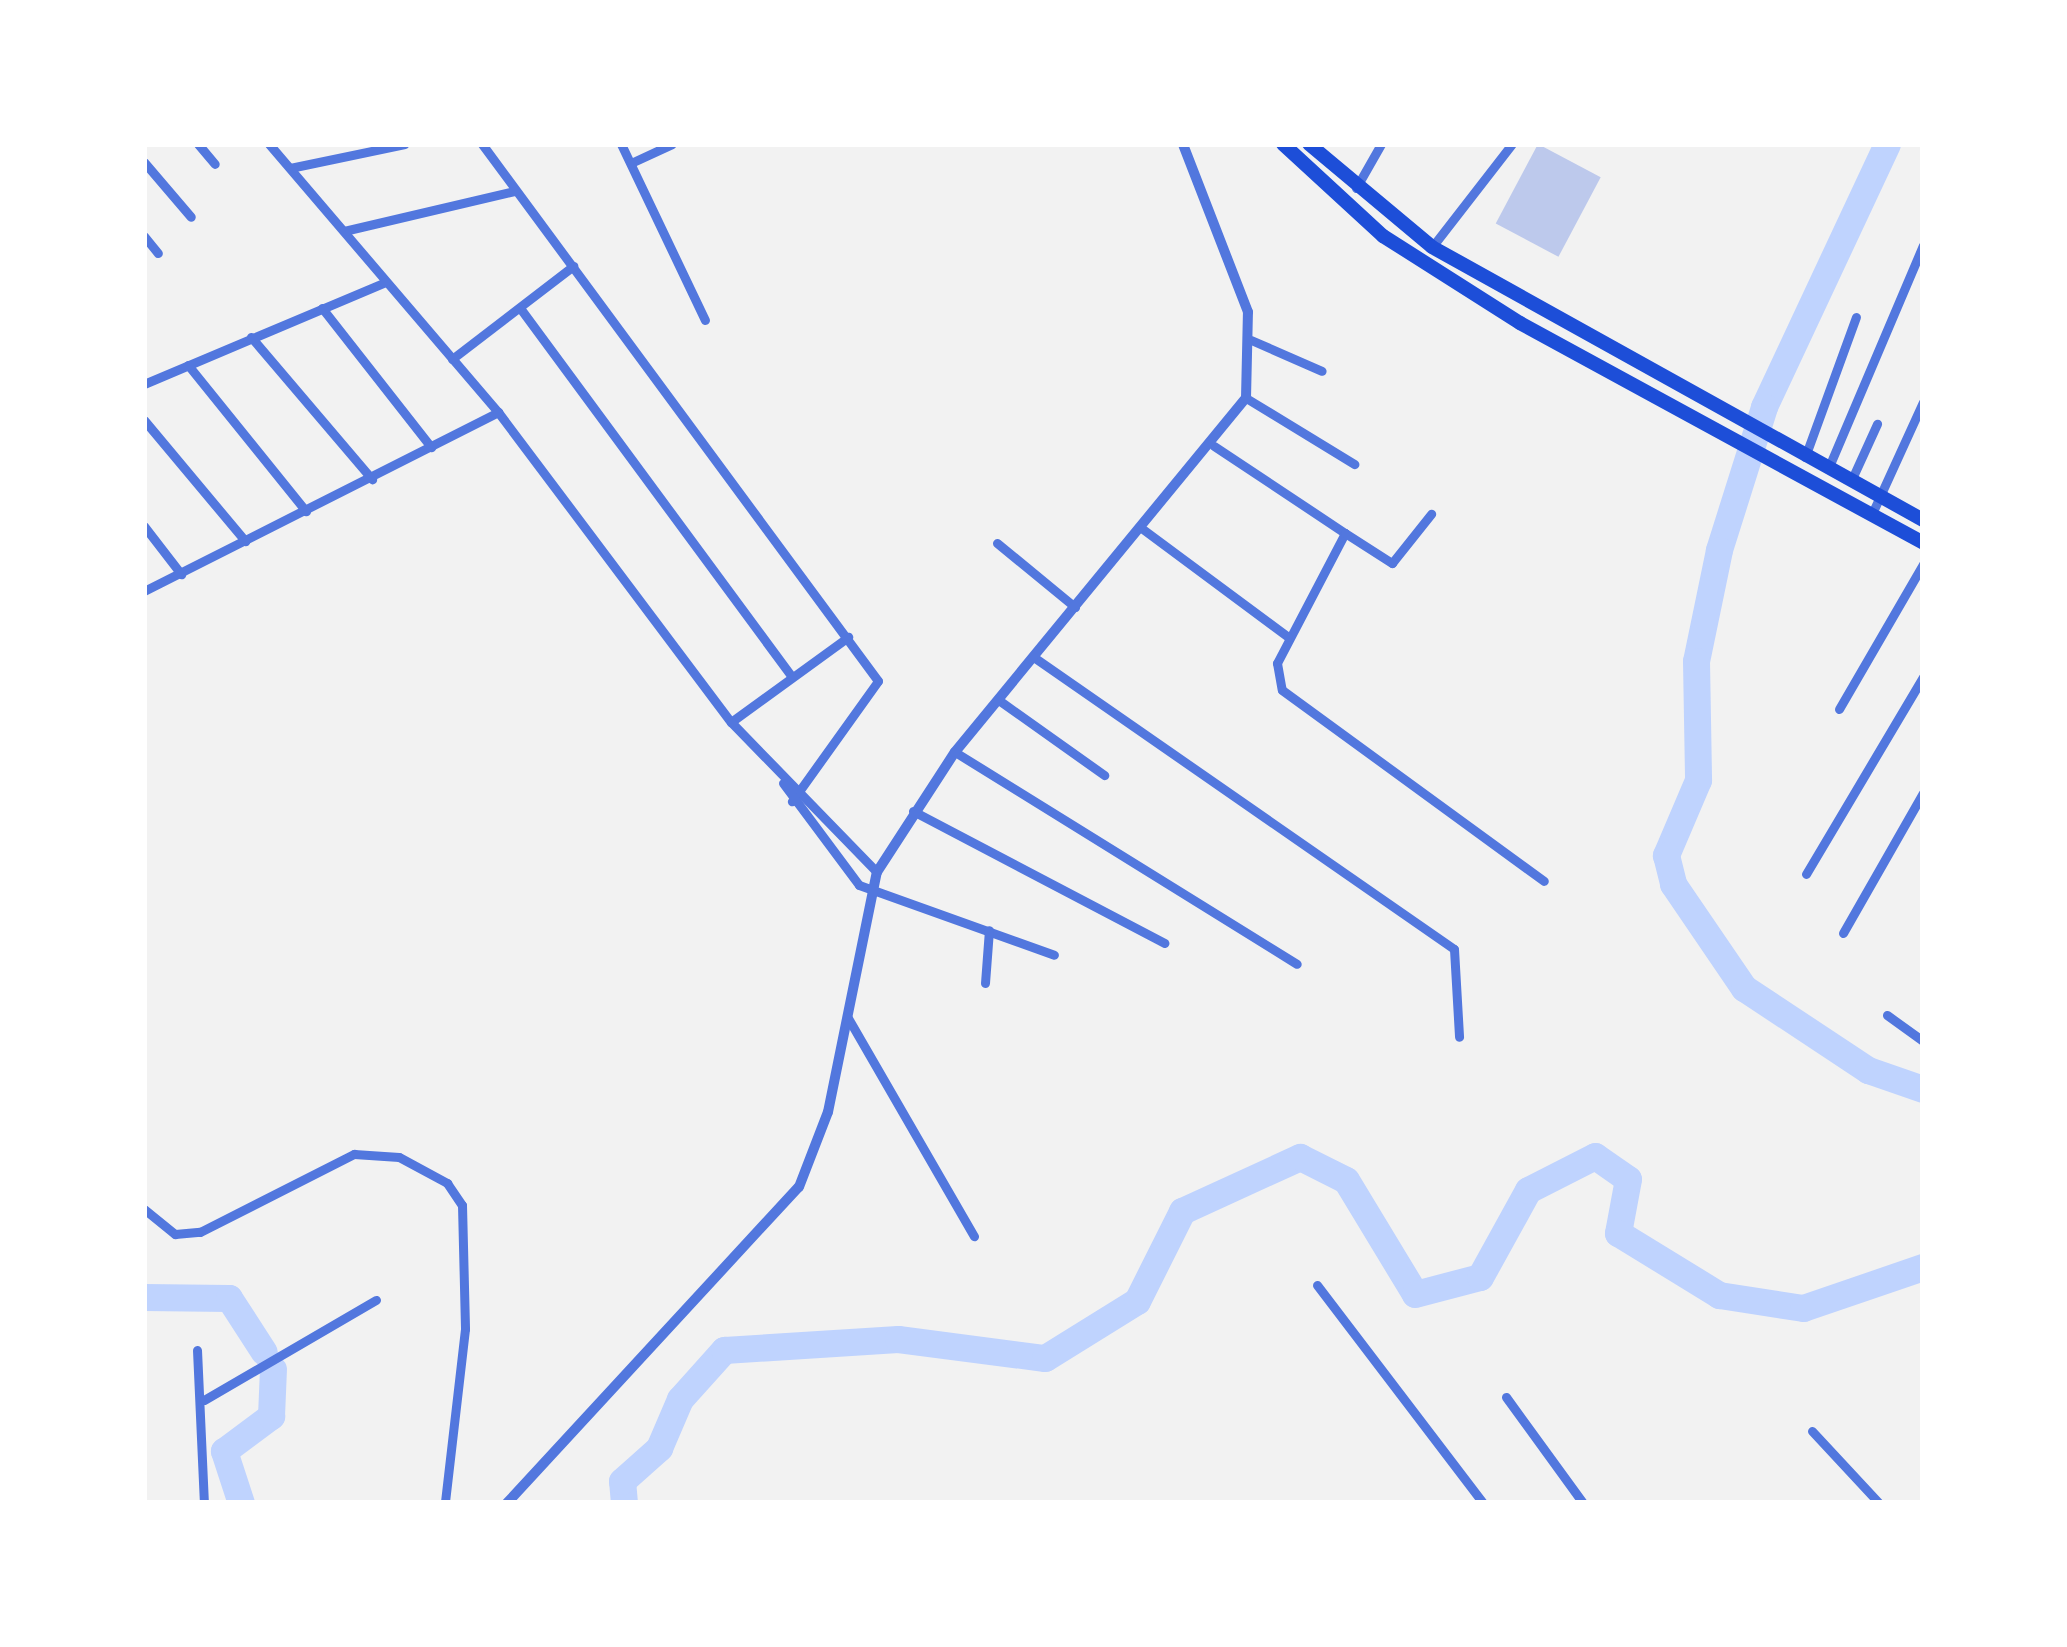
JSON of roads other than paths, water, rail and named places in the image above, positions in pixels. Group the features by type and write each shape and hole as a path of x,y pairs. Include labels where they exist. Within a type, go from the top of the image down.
{"highway":[{"path":"1283,144 1382,236 1699,424 1923,543"},
{"path":"1309,144 1432,247 1923,520"}],"street":[{"path":"198,144 215,164"},
{"path":"269,144 498,412 731,722 795,797 833,857 872,892 1054,955"},
{"path":"290,168 405,144"},
{"path":"482,144 848,637 879,686 795,797"},
{"path":"621,144 705,320"},
{"path":"631,163 672,144"},
{"path":"507,1503 799,1187 848,1018 877,872 955,752 1214,446 1246,398 1251,340 1183,144"},
{"path":"1356,188 1381,144"},
{"path":"1432,247 1512,144"},
{"path":"144,162 190,217"},
{"path":"344,231 515,191"},
{"path":"144,236 158,253"},
{"path":"1828,469 1923,245"},
{"path":"452,358 573,266"},
{"path":"144,384 385,282"},
{"path":"322,308 431,447"},
{"path":"520,308 792,677"},
{"path":"1800,454 1856,317"},
{"path":"251,338 372,479"},
{"path":"1251,340 1322,371"},
{"path":"188,365 306,512"},
{"path":"1246,398 1354,464"},
{"path":"1871,516 1923,402"},
{"path":"144,591 498,412"},
{"path":"144,421 245,541"},
{"path":"1851,482 1877,424"},
{"path":"1214,446 1392,563 1431,514"},
{"path":"144,526 181,574"},
{"path":"1144,530 1288,637"},
{"path":"1345,533 1288,637 1274,675 1282,690 1544,881"},
{"path":"997,543 1075,607"},
{"path":"1839,709 1923,564"},
{"path":"731,722 848,637"},
{"path":"1035,658 1454,950 1459,1037"},
{"path":"1807,874 1923,677"},
{"path":"1000,701 1104,776"},
{"path":"955,752 1298,964"},
{"path":"1844,933 1923,793"},
{"path":"914,811 1164,943"},
{"path":"815,824 877,872"},
{"path":"833,857 839,844"},
{"path":"985,983 989,930"},
{"path":"1887,1015 1923,1042"},
{"path":"848,1018 974,1236"},
{"path":"144,1209 175,1234 200,1232 354,1154 399,1157 448,1183 462,1204 465,1329 445,1503"},
{"path":"1317,1285 1483,1503"},
{"path":"204,1400 376,1300"},
{"path":"197,1350 204,1400 204,1503"},
{"path":"1506,1397 1582,1503"},
{"path":"1812,1431 1879,1503"}],"waterway":[{"path":"1887,144 1764,407 1719,550 1696,661 1698,780 1666,855 1673,884 1744,988 1868,1070 1923,1089"},
{"path":"624,1503 622,1481 659,1448 680,1399 724,1350 898,1339 1045,1358 1137,1301 1182,1211 1300,1157 1346,1180 1415,1294 1480,1277 1528,1190 1595,1156 1628,1179 1618,1233 1719,1295 1803,1308 1923,1267"},
{"path":"144,1297 229,1298 264,1352"},
{"path":"241,1503 224,1451 271,1416 273,1369"}]}
